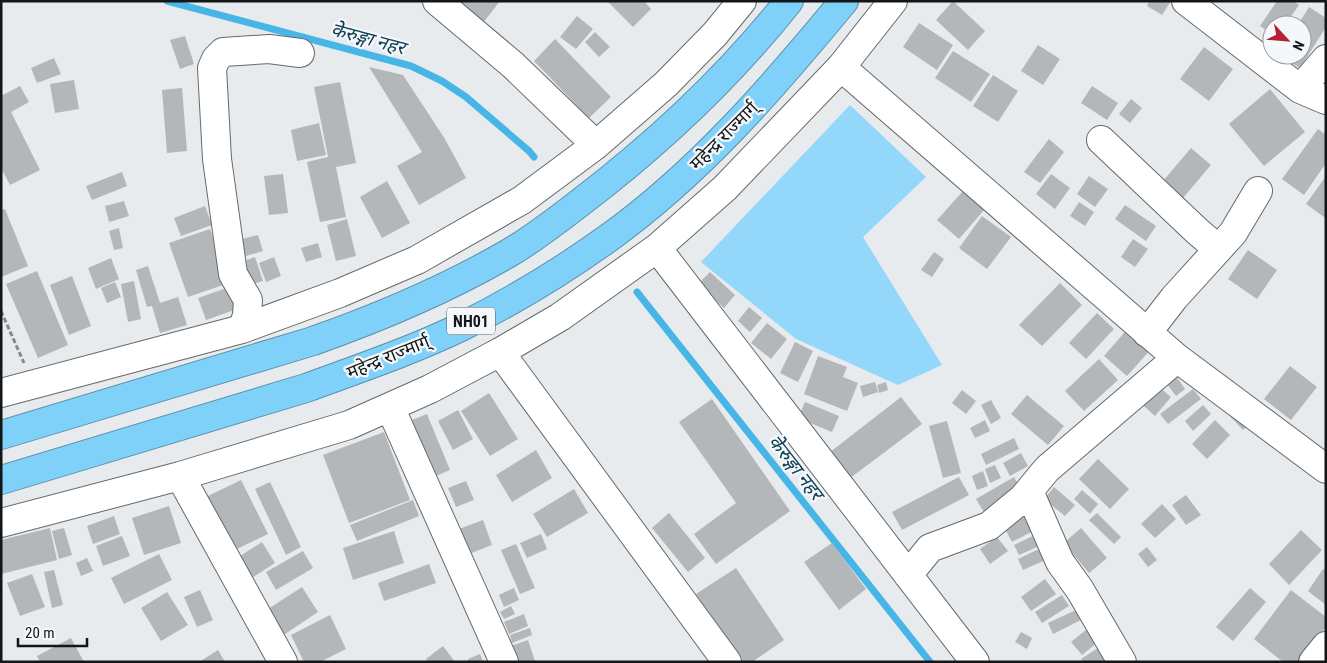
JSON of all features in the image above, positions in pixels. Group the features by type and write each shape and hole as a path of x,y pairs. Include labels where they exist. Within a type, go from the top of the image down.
{"highway":[{"name":"NH01","path":"1,435 313,341 364,323 414,302 503,256 553,224 607,183 680,119 764,33 789,1"},
{"name":"महेन्द्र राज्मार्ग्","path":"1,480 323,382 413,348 460,327 509,301 606,240 690,170 764,96 844,1"}],"street":[{"path":"437,1 513,65 596,145"},
{"path":"1,393 242,329 340,293 417,260 522,200 596,145 666,84 715,34 742,1"},
{"path":"1,524 180,476 349,425 430,389 500,352 560,317 658,248 725,188 840,67 893,1"},
{"path":"1186,1 1300,89 1326,100"},
{"path":"242,329 247,316 248,300 233,274 217,159 212,68 216,59 223,52 269,49 300,54"},
{"path":"1300,89 1326,58"},
{"path":"840,67 1177,358 1326,469"},
{"path":"1101,140 1218,249"},
{"path":"1147,332 1174,298 1233,233 1258,191"},
{"path":"658,248 975,662"},
{"path":"500,352 727,662"},
{"path":"908,575 930,548 988,526 1023,498 1047,469 1177,358"},
{"path":"390,407 504,662"},
{"path":"180,476 283,662"},
{"path":"1029,491 1060,562 1080,590 1122,662"},
{"path":"1313,662 1326,646"}],"path":[{"path":"1,311 33,384"}],"shaded area":[{"path":"850,105 926,177 863,237 942,365 898,385 796,339 701,262"}],"building":[{"path":"456,1 500,1 483,23"},
{"path":"607,1 644,1 651,9 633,27"},
{"path":"953,1 985,31 968,50 936,20"},
{"path":"1149,1 1171,1 1162,15 1147,6"},
{"path":"1277,1 1293,1 1299,5 1292,15 1267,15"},
{"path":"1309,7 1326,18 1326,27 1312,49 1312,15 1304,15"},
{"path":"577,16 593,29 576,49 560,37"},
{"path":"919,23 953,45 937,70 903,47"},
{"path":"595,32 610,47 599,57 585,42"},
{"path":"185,36 194,64 180,69 170,40"},
{"path":"555,39 611,97 589,118 534,61"},
{"path":"1038,45 1060,59 1043,85 1021,71"},
{"path":"1204,47 1233,69 1209,101 1180,79"},
{"path":"953,51 990,74 971,102 935,78"},
{"path":"54,58 61,74 37,83 31,68"},
{"path":"369,67 403,75 445,139 466,178 419,205 397,166 422,152"},
{"path":"993,75 1018,91 998,122 973,106"},
{"path":"74,80 79,109 55,113 50,84"},
{"path":"340,82 356,163 336,167 346,217 320,222 307,162 328,157 314,87"},
{"path":"20,86 29,102 11,112 40,170 10,185 1,168 1,93 3,95"},
{"path":"1092,86 1118,103 1107,120 1081,103"},
{"path":"182,88 187,151 167,153 162,90"},
{"path":"1270,89 1305,132 1264,166 1229,124"},
{"path":"1131,99 1142,108 1130,123 1119,114"},
{"path":"319,123 326,155 297,161 291,130"},
{"path":"1318,129 1326,135 1326,163 1304,195 1282,179"},
{"path":"1049,139 1064,152 1040,183 1024,172"},
{"path":"1191,148 1211,165 1183,198 1163,181"},
{"path":"122,172 127,186 92,200 86,186"},
{"path":"283,174 288,213 269,215 264,176"},
{"path":"1051,174 1070,188 1055,209 1036,194"},
{"path":"1089,176 1108,189 1095,207 1077,194"},
{"path":"1326,176 1326,215 1324,217 1306,204"},
{"path":"387,181 410,223 382,238 360,197"},
{"path":"963,191 984,210 959,239 937,220"},
{"path":"124,201 129,216 109,222 105,206"},
{"path":"1079,202 1094,212 1085,226 1070,216"},
{"path":"1125,205 1156,226 1146,241 1115,219"},
{"path":"205,206 212,225 181,236 174,218"},
{"path":"5,209 28,266 1,277 1,210"},
{"path":"982,216 1011,237 987,269 959,248"},
{"path":"347,219 356,256 336,261 327,225"},
{"path":"119,228 123,248 114,250 109,231"},
{"path":"210,229 229,283 188,297 169,243"},
{"path":"258,235 263,251 239,258 234,241"},
{"path":"1133,239 1148,249 1135,267 1121,257"},
{"path":"318,243 322,257 306,262 301,248"},
{"path":"1248,250 1277,270 1257,299 1228,279"},
{"path":"934,252 944,259 932,277 921,270"},
{"path":"255,257 263,281 245,286 238,263"},
{"path":"274,257 281,276 266,282 259,263"},
{"path":"111,258 119,279 96,289 88,268"},
{"path":"148,266 160,303 178,297 187,325 160,333 152,306 147,307 136,270"},
{"path":"37,271 68,345 38,358 6,284"},
{"path":"710,272 735,295 724,308 698,284"},
{"path":"72,276 91,326 69,335 50,285"},
{"path":"134,281 141,319 128,322 121,284"},
{"path":"115,282 121,297 107,303 101,288"},
{"path":"1060,283 1082,305 1042,346 1019,325"},
{"path":"235,285 243,307 206,320 198,298"},
{"path":"749,307 762,318 750,332 738,321"},
{"path":"1097,313 1114,329 1086,359 1069,343"},
{"path":"767,323 787,339 771,359 751,343"},
{"path":"1130,326 1153,347 1127,376 1104,356"},
{"path":"795,342 813,351 798,382 780,373"},
{"path":"818,356 847,367 843,377 858,383 847,411 804,394"},
{"path":"1099,359 1118,380 1084,411 1065,391"},
{"path":"1290,366 1317,387 1291,420 1264,399"},
{"path":"1171,369 1185,389 1176,396 1161,376"},
{"path":"1152,381 1171,397 1155,416 1136,399"},
{"path":"875,382 878,392 863,397 860,386"},
{"path":"886,382 888,390 879,393 877,385"},
{"path":"1193,389 1201,399 1168,424 1160,414"},
{"path":"962,390 976,401 966,414 952,403"},
{"path":"489,393 518,439 490,456 461,411"},
{"path":"1027,395 1064,426 1048,445 1011,414"},
{"path":"901,397 922,424 845,482 825,456"},
{"path":"712,399 790,511 716,564 694,534 736,503 679,422"},
{"path":"991,400 1001,418 991,424 981,405"},
{"path":"805,402 839,416 832,432 798,418"},
{"path":"1203,405 1211,414 1193,431 1185,421"},
{"path":"1234,406 1250,423 1243,430 1227,413"},
{"path":"458,410 473,439 453,450 438,421"},
{"path":"427,414 450,470 431,478 407,422"},
{"path":"985,420 990,431 975,438 970,428"},
{"path":"1215,420 1230,435 1207,459 1192,444"},
{"path":"947,421 961,473 943,478 929,426"},
{"path":"384,432 410,500 349,523 323,455"},
{"path":"1014,438 1019,449 986,465 981,454"},
{"path":"536,450 552,478 512,502 496,475"},
{"path":"1021,453 1028,466 1010,476 1003,463"},
{"path":"1098,459 1129,489 1110,509 1079,479"},
{"path":"995,465 1001,478 990,483 985,469"},
{"path":"983,471 988,486 977,490 972,476"},
{"path":"959,477 969,495 902,530 892,512"},
{"path":"1014,477 1023,492 985,514 976,499"},
{"path":"241,480 268,534 233,551 206,497"},
{"path":"466,481 474,500 456,507 448,488"},
{"path":"270,482 301,547 286,555 255,489"},
{"path":"1054,487 1075,505 1065,516 1044,499"},
{"path":"574,489 588,513 547,537 533,514"},
{"path":"1082,490 1098,504 1090,514 1074,499"},
{"path":"1186,495 1201,515 1186,525 1172,505"},
{"path":"413,500 419,516 357,541 350,525"},
{"path":"1162,504 1176,519 1155,538 1141,524"},
{"path":"169,506 181,543 144,555 132,518"},
{"path":"1026,512 1035,530 1012,542 1003,525"},
{"path":"669,513 705,558 688,572 652,528"},
{"path":"1097,513 1121,537 1114,544 1089,520"},
{"path":"114,516 120,534 93,544 87,526"},
{"path":"483,520 492,545 469,554 459,529"},
{"path":"50,528 57,560 1,574 1,540"},
{"path":"64,528 72,555 59,559 52,531"},
{"path":"1081,528 1107,558 1089,573 1064,543"},
{"path":"1301,530 1322,550 1289,585 1269,564"},
{"path":"394,531 404,563 353,580 343,548"},
{"path":"1039,533 1044,544 1019,555 1014,545"},
{"path":"541,534 547,549 527,558 520,543"},
{"path":"122,536 130,556 103,566 96,546"},
{"path":"997,537 1008,551 990,564 980,549"},
{"path":"262,542 275,563 247,581 234,560"},
{"path":"832,543 866,589 839,610 804,562"},
{"path":"516,544 535,588 520,594 501,550"},
{"path":"1047,545 1052,557 1023,570 1018,559"},
{"path":"1147,547 1157,560 1148,567 1138,554"},
{"path":"303,551 313,568 276,590 266,572"},
{"path":"159,554 172,580 124,604 111,578"},
{"path":"87,558 93,571 81,576 76,563"},
{"path":"429,564 436,583 384,601 378,583"},
{"path":"736,568 784,640 752,662 741,662 696,594"},
{"path":"1323,569 1326,571 1326,605 1308,591"},
{"path":"54,570 63,605 52,608 44,572"},
{"path":"32,574 45,607 20,616 7,583"},
{"path":"1045,579 1056,594 1031,611 1021,597"},
{"path":"302,587 318,612 282,636 265,611"},
{"path":"514,588 519,600 504,607 499,595"},
{"path":"1250,588 1266,602 1233,641 1216,627"},
{"path":"200,590 213,620 197,627 184,597"},
{"path":"1291,590 1326,617 1326,627 1299,662 1283,662 1254,639"},
{"path":"167,592 188,625 161,641 141,608"},
{"path":"1062,595 1069,606 1042,623 1035,612"},
{"path":"511,606 515,614 504,619 500,612"},
{"path":"1078,609 1083,619 1053,634 1048,623"},
{"path":"524,614 528,626 509,634 504,622"},
{"path":"330,615 346,649 320,662 304,662 291,635"},
{"path":"530,628 532,635 512,643 510,635"},
{"path":"1087,629 1098,642 1082,655 1071,642"},
{"path":"1021,632 1032,638 1027,649 1015,642"},
{"path":"71,638 84,662 40,662 37,656"},
{"path":"528,640 535,661 507,662 502,649"},
{"path":"443,646 455,662 428,662 426,659"},
{"path":"1101,646 1111,662 1083,662 1081,659"},
{"path":"218,650 225,662 199,662"},
{"path":"480,654 483,662 469,662 468,659"}],"waterway":[{"name":"केेरुङ्गा नहर","path":"167,1 411,66 442,81 466,97 534,157"},
{"name":"केेरुङ्गा नहर","path":"637,292 930,662"}]}
